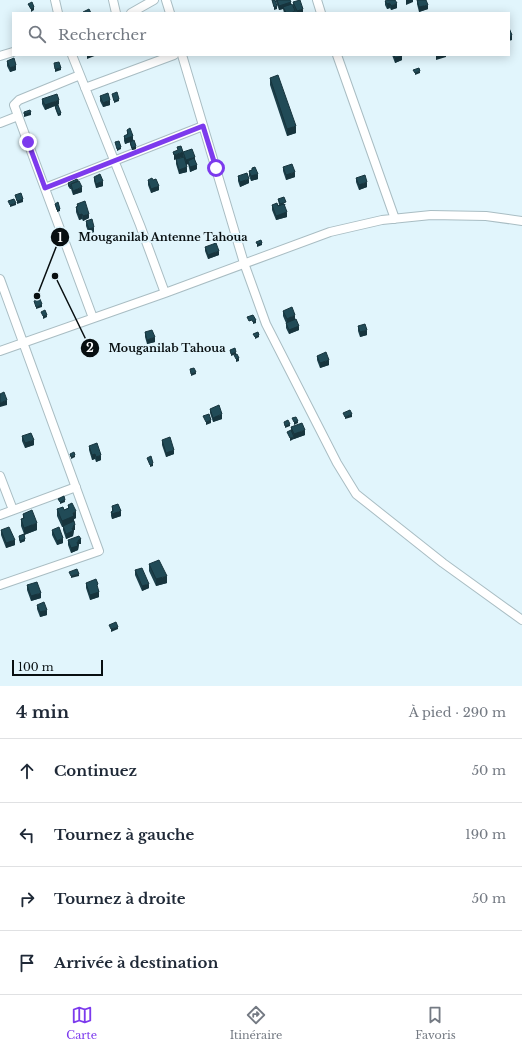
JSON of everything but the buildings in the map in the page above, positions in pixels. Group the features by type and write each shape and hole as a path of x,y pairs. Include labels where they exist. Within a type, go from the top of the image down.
{"street":[{"path":"55,0 58,12"},
{"path":"113,0 116,12"},
{"path":"133,12 154,0"},
{"path":"166,0 170,12"},
{"path":"317,0 321,12"},
{"path":"0,56 12,52"},
{"path":"72,56 140,224 165,293"},
{"path":"85,88 171,56"},
{"path":"182,56 244,263 266,324 337,462 356,494 444,563 522,620"},
{"path":"336,56 395,219"},
{"path":"80,75 19,100 14,105 92,318"},
{"path":"0,123 18,116"},
{"path":"45,188 203,126"},
{"path":"0,351 165,293 330,232 382,220 431,215 486,216 522,221"},
{"path":"0,279 99,551 0,585"},
{"path":"0,476 13,510"},
{"path":"0,515 76,487"}],"place":[{"name":"Mouganilab Tahoua","path":"55,276"},
{"name":"Mouganilab Antenne Tahoua","path":"37,296"}],"route":[{"path":"28,142 45,188 203,126 216,168"}]}
